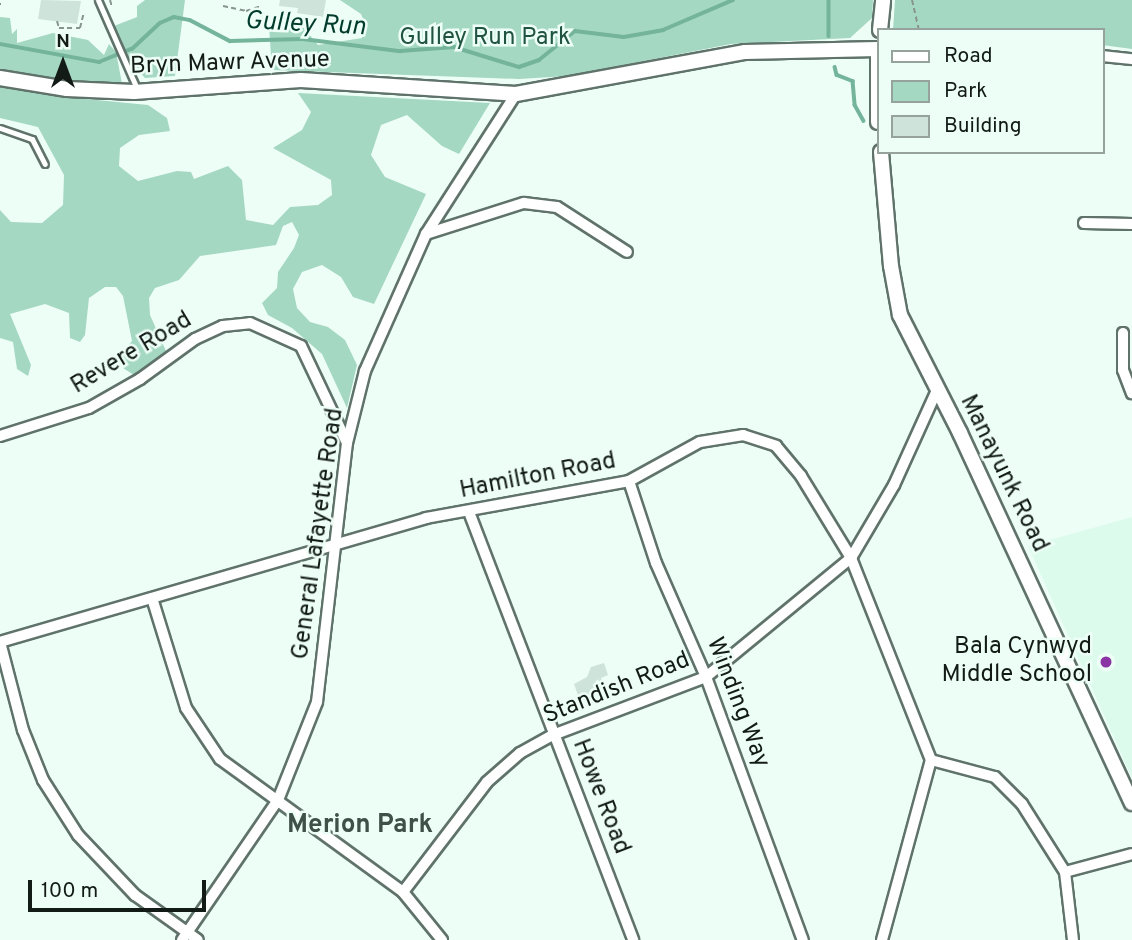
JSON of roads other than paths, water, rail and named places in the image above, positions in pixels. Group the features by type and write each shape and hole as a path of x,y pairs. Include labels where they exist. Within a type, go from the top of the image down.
{"street":[{"path":"880,28 883,0"},
{"name":"Bryn Mawr Avenue","path":"0,79 67,89 139,92 301,80 516,94 746,52 876,49"},
{"path":"1104,56 1132,59"},
{"name":"General Lafayette Road","path":"185,936 278,800 317,702 339,541 347,443 365,371 426,234 516,94"},
{"name":"Manayunk Road","path":"880,154 895,298 907,334 937,390 1131,800"},
{"path":"426,234 524,204 557,207 627,252"},
{"path":"1084,223 1132,224"},
{"name":"Revere Road","path":"0,436 89,408 140,379 195,339 223,326 250,323 301,346 347,443"},
{"path":"1123,333 1123,370 1132,393"},
{"name":"Standish Road","path":"403,892 487,782 520,753 553,735 706,677 850,558 894,485 937,390"},
{"name":"Hamilton Road","path":"0,642 339,541 426,518 629,481 700,443 743,435 776,446 802,476 850,558 931,760"},
{"name":"Winding Way","path":"629,481 656,563 706,677 803,940"},
{"name":"Howe Road","path":"470,512 633,940"},
{"path":"152,598 187,708 220,759 403,892 442,940"},
{"path":"0,642 23,730 43,780 78,835 135,895 185,936 198,940"},
{"path":"882,940 931,760 995,776 1022,804 1065,873 1073,940"},
{"path":"1065,873 1132,854"}],"lane":[{"path":"98,0 139,92"},
{"path":"0,128 32,139 46,163"}],"waterway":[{"name":"Gulley Run","path":"0,44 99,62 132,49 160,23 174,17 190,20 230,41 303,39 400,51 454,47 519,67 539,60 575,31 624,37 663,30 733,0"},
{"path":"829,0 829,36"},
{"path":"835,67 837,75 853,81 855,105 864,121"}],"place":[{"name":"Bala Cynwyd Middle School","path":"1106,662"}],"district":[{"name":"Merion Park","path":"360,826"}],"park label":[{"name":"Gulley Run Park","path":"485,39"}]}
